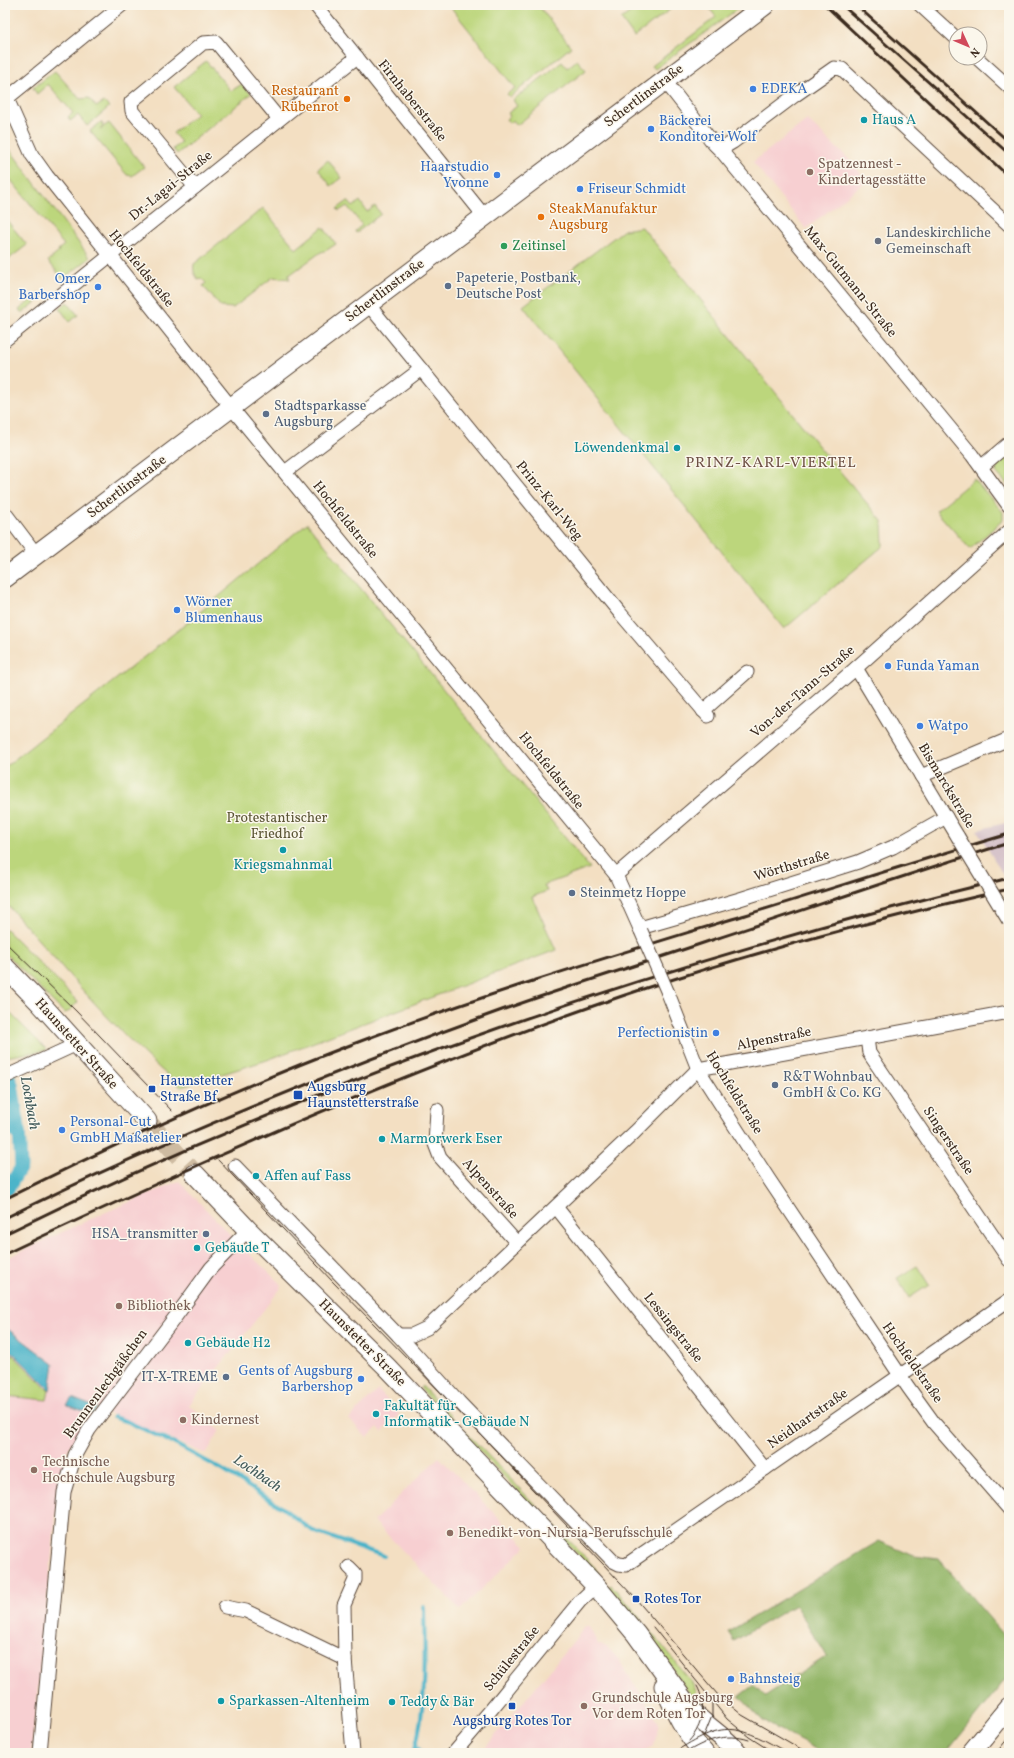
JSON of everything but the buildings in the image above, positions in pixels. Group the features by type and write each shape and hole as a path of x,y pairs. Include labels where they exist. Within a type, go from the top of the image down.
{"main road":[{"name":"Schertlinstraße","path":"5,578 765,5"},
{"name":"Haunstetter Straße","path":"5,967 41,1004 147,1121"},
{"name":"Haunstetter Straße","path":"195,1174 248,1230 388,1368 596,1586 618,1611 699,1719 724,1739 738,1753"},
{"name":"Haunstetter Straße","path":"653,1659 676,1714 684,1728 705,1753"},
{"path":"971,1753 1009,1707"},
{"name":"Haunstetter Straße","path":"699,1719 705,1753"},
{"path":"705,1753 726,1753"}],"street":[{"path":"6,97 122,5"},
{"name":"Firnhaberstraße","path":"314,5 485,217"},
{"path":"920,5 948,31"},
{"path":"195,187 132,111 131,102 143,90 203,43 216,42 279,119"},
{"name":"Dr.-Lagai-Straße","path":"5,340 357,57"},
{"path":"987,66 1009,87"},
{"path":"718,146 728,145 733,142 834,68 842,69 1009,226"},
{"name":"Max-Gutmann-Straße","path":"665,80 714,144 718,146 981,467 1009,506"},
{"name":"Hochfeldstraße","path":"6,97 32,155 47,176 232,408 616,875 668,993 698,1070 900,1376 934,1423 1009,1509"},
{"name":"Prinz-Karl-Weg","path":"368,304 620,613 706,714 747,672"},
{"path":"285,472 421,369"},
{"path":"981,467 1009,443"},
{"path":"5,513 36,554"},
{"name":"Von-der-Tann-Straße","path":"616,875 856,668 1009,531"},
{"name":"Bismarckstraße","path":"856,668 1009,921"},
{"path":"921,776 1009,739"},
{"name":"Wörthstraße","path":"640,929 858,862 893,847 946,817"},
{"name":"Alpenstraße","path":"398,1335 412,1335 427,1328 635,1132 698,1070 1009,1012"},
{"name":"Singerstraße","path":"866,1038 869,1053 1009,1260"},
{"path":"10,1075 77,1044"},
{"name":"Alpenstraße","path":"437,1110 436,1151 517,1243"},
{"path":"235,1166 398,1335"},
{"name":"Lessingstraße","path":"556,1207 765,1469"},
{"name":"Brunnenlechgäßchen","path":"40,1753 64,1492 75,1455 89,1430 211,1268 248,1230"},
{"name":"Neidhartstraße","path":"398,1335 459,1402 613,1561 619,1564 626,1564 1009,1300"},
{"path":"349,1567 355,1573 355,1580 344,1605 345,1659 353,1753"},
{"name":"Schülestraße","path":"454,1753 580,1601 596,1586"},
{"path":"225,1607 246,1611 345,1659"}],"shaded area":[{"name":"Spatzennest - Kindertagesstätte","path":"807,120 853,163 866,181 806,229 753,162"},
{"path":"1009,822 1009,885 977,830"},
{"name":"Technische Hochschule Augsburg","path":"179,1181 241,1246 282,1285 189,1405 220,1430 206,1454 97,1408 84,1424 67,1451 59,1485 31,1753 5,1753 5,1259 97,1216"},
{"name":"Fakultät für Informatik - Gebäude N","path":"378,1390 399,1412 399,1415 382,1432 378,1427 367,1438 349,1419"},
{"name":"Benedikt-von-Nursia-Berufsschule","path":"439,1457 526,1546 460,1610 374,1521"},
{"name":"Grundschule Augsburg Vor dem Roten Tor","path":"586,1626 589,1627 598,1644 607,1647 617,1657 659,1723 654,1746 641,1753 481,1753"}],"green space":[{"path":"449,5 538,5 571,47 510,97 507,94 515,88"},
{"path":"640,5 676,5 634,37 621,19"},
{"path":"707,5 743,5 655,69 652,66 716,17"},
{"path":"577,60 586,70 517,125 513,120 509,123 506,119 510,116 508,113 517,106 513,100 562,62 567,68"},
{"path":"206,61 231,91 242,84 251,94 177,154 173,149 181,142 173,133 197,114 174,87"},
{"path":"55,71 80,99 89,98 96,107 104,102 109,107 87,126 78,115 70,121 68,117 73,113 48,84 37,94 33,88"},
{"path":"101,122 103,125 100,129 109,123 144,167 132,176 127,175 90,131"},
{"path":"5,143 90,258 63,279 48,261 59,252 58,250 64,245 5,173"},
{"path":"328,160 342,178 331,186 318,169"},
{"path":"348,201 353,207 360,201 367,212 375,206 381,214 356,233 355,231 362,225 347,206 339,211 337,209"},
{"path":"263,208 296,249 323,227 336,244 321,252 288,276 290,279 273,277 233,308 221,307 203,286 206,283 201,278 198,279 194,272 194,264"},
{"path":"5,218 27,245 5,262"},
{"path":"642,227 821,449 882,521 883,546 784,629 523,306 624,230"},
{"path":"40,293 43,297 23,312 19,310"},
{"path":"67,302 78,315 70,322 60,309"},
{"path":"1009,455 1009,487 996,472 997,466"},
{"path":"974,479 1003,512 1003,520 970,549 936,511"},
{"name":"Protestantischer Friedhof","path":"307,523 590,868 544,885 547,891 532,897 556,950 267,1060 181,1087 112,1022 5,902 5,767 187,623"},
{"path":"5,928 78,1002 68,1012 64,1013 5,953"},
{"path":"5,1008 47,1050 5,1057"},
{"path":"917,1266 929,1285 909,1298 897,1278"},
{"path":"5,1347 49,1391 47,1400 5,1396"},
{"path":"422,1386 600,1573 598,1576 420,1388"},
{"path":"879,1541 914,1556 939,1559 1009,1641 1009,1675 946,1753 823,1753 763,1721 739,1696 754,1685 765,1696 827,1656 795,1605 734,1641 728,1632"},
{"path":"611,1585 632,1608 693,1684 696,1691 699,1708 645,1631 608,1587"}],"water":[{"path":"5,1327 54,1364 50,1390 5,1345"},
{"path":"72,1398 97,1408 92,1414 67,1405"}],"waterway":[{"name":"Lochbach","path":"5,1067 12,1084 19,1128 21,1167 8,1189"},
{"path":"5,1113 17,1134"},
{"name":"Lochbach","path":"113,1417 128,1422 173,1443 221,1469 281,1507 313,1531 384,1556"},
{"name":"Lochbach","path":"414,1753 423,1699 425,1662 424,1607"},
{"path":"416,1746 422,1753"}],"tunnel":[{"path":"147,1121 195,1174"}],"tram line":[{"path":"5,942 76,1011 172,1111"},
{"path":"218,1160 636,1599 718,1695 742,1715 808,1753"},
{"path":"653,1627 727,1719 749,1737 774,1753"},
{"path":"689,1741 698,1729 702,1715 702,1700 697,1686"},
{"path":"704,1736 712,1716 712,1700"},
{"path":"673,1753 705,1735 730,1729 742,1731 755,1736 788,1753"},
{"path":"685,1753 700,1745 723,1737 749,1740"},
{"path":"996,1753 1009,1737"}],"railway":[{"path":"825,5 1009,177"},
{"path":"842,5 1009,154"},
{"path":"856,5 1009,142"},
{"path":"5,1199 177,1117 264,1079 401,1026 595,961 1009,834"},
{"path":"5,1218 127,1161 250,1107 439,1033 554,992 897,878 1009,843"},
{"path":"5,1234 126,1177 248,1124 372,1074 497,1028 624,986 751,947 880,911 1009,878"},
{"path":"5,1254 176,1175 350,1099 468,1052 586,1008 781,947 872,922 1009,889"}],"place":[{"name":"EDEKA","path":"753,89"},
{"name":"Restaurant Rübenrot","path":"347,99"},
{"name":"Haus A","path":"864,120"},
{"name":"Bäckerei Konditorei Wolf","path":"651,129"},
{"name":"Spatzennest - Kindertagesstätte","path":"810,172"},
{"name":"Haarstudio Yvonne","path":"497,175"},
{"name":"Friseur Schmidt","path":"580,189"},
{"name":"SteakManufaktur Augsburg","path":"541,217"},
{"name":"Landeskirchliche Gemeinschaft","path":"878,241"},
{"name":"Zeitinsel","path":"504,246"},
{"name":"Papeterie, Postbank, Deutsche Post","path":"448,286"},
{"name":"Omer Barbershop","path":"98,287"},
{"name":"Stadtsparkasse Augsburg","path":"266,414"},
{"name":"Löwendenkmal","path":"677,448"},
{"name":"Wörner Blumenhaus","path":"177,610"},
{"name":"Funda Yaman","path":"888,666"},
{"name":"Watpo","path":"920,726"},
{"name":"Kriegsmahnmal","path":"283,850"},
{"name":"Steinmetz Hoppe","path":"572,893"},
{"name":"Perfectionistin","path":"716,1033"},
{"name":"R&T Wohnbau GmbH & Co. KG","path":"775,1085"},
{"name":"Haunstetter Straße Bf","path":"152,1089"},
{"name":"Augsburg Haunstetterstraße","path":"298,1095"},
{"name":"Personal-Cut GmbH Maßatelier","path":"62,1130"},
{"name":"Marmorwerk Eser","path":"382,1139"},
{"name":"Affen auf Fass","path":"256,1176"},
{"name":"HSA_transmitter","path":"206,1234"},
{"name":"Gebäude T","path":"197,1248"},
{"name":"Bibliothek","path":"119,1306"},
{"name":"Gebäude H2","path":"188,1343"},
{"name":"IT-X-TREME","path":"226,1377"},
{"name":"Gents of Augsburg Barbershop","path":"361,1379"},
{"name":"Fakultät für Informatik - Gebäude N","path":"376,1414"},
{"name":"Kindernest","path":"183,1420"},
{"name":"Technische Hochschule Augsburg","path":"34,1470"},
{"name":"Benedikt-von-Nursia-Berufsschule","path":"450,1533"},
{"name":"Rotes Tor","path":"636,1599"},
{"name":"Bahnsteig","path":"731,1679"},
{"name":"Sparkassen-Altenheim","path":"221,1701"},
{"name":"Teddy & Bär","path":"392,1702"},
{"name":"Augsburg Rotes Tor","path":"512,1706"},
{"name":"Grundschule Augsburg Vor dem Roten Tor","path":"584,1706"}],"district":[{"name":"PRINZ-KARL-VIERTEL","path":"771,463"}]}
